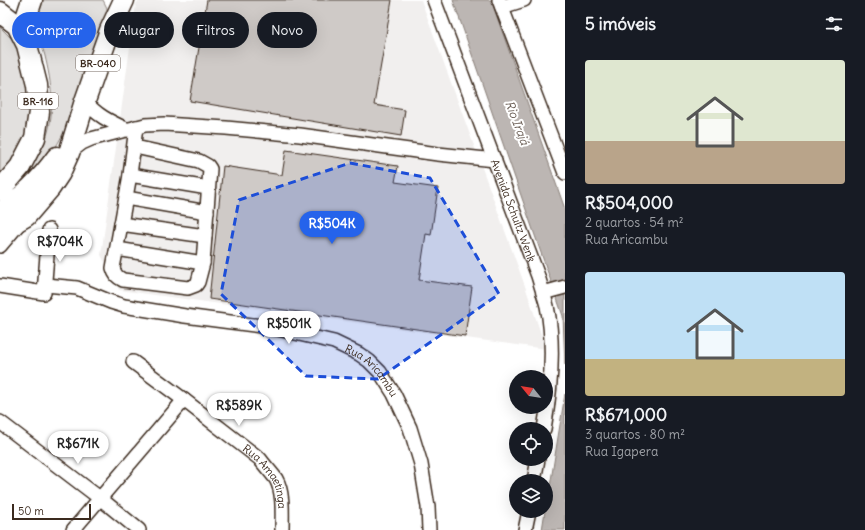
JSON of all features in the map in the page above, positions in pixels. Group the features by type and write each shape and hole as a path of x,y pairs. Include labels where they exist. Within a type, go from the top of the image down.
{"highway":[{"path":"28,12 32,0"},
{"path":"108,0 110,12"},
{"name":"BR-040","path":"118,12 124,0"},
{"name":"BR-116","path":"0,12 12,22"},
{"name":"BR-040","path":"0,212 14,204 34,185 55,160 76,128 104,47"},
{"name":"BR-116","path":"0,190 20,167 35,138 39,112 37,85 28,48"},
{"path":"0,231 26,216 50,188 60,173 69,153 76,128"}],"street":[{"name":"Avenida Schultz Wenk","path":"434,0 538,276 554,290 547,306 550,331 551,362 548,408 545,422"},
{"path":"524,0 501,4 565,173"},
{"path":"85,101 92,110 100,116 132,129"},
{"path":"69,153 82,143 91,139 146,125 164,124 300,135 438,154 494,160"},
{"path":"132,129 134,147 113,268 114,272 116,276 123,280 188,288 192,287 198,282 203,264 210,169 204,163 134,147"},
{"path":"130,174 208,188"},
{"path":"126,198 207,212"},
{"path":"0,246 26,216"},
{"path":"121,224 205,236"},
{"path":"0,286 45,289 49,230"},
{"path":"117,249 203,264"},
{"name":"Rua Aricambu","path":"45,289 77,288 124,306 269,327 334,342 359,354 380,372 394,394 410,428 421,464 428,507 429,530"},
{"name":"Rua Amaetinga","path":"133,362 260,459 270,470 277,481 280,492 282,530"},
{"path":"73,530 184,400"},
{"path":"0,422 139,530"},
{"path":"525,530 528,518"}],"highlighted area":[{"path":"350,163 430,178 499,294 378,379 306,376 221,294 239,200"}],"shaded area":[{"path":"39,0 103,0 107,8 107,12 104,12 104,25 83,86 64,132 51,156 39,170 13,189 32,165 47,136 50,124 52,97 48,70 42,48 96,48 96,12 36,12"},
{"path":"139,0 421,0 525,286 546,349 119,290 101,255 130,48 174,48 174,12 135,12 136,4"},
{"path":"0,27 12,39 12,48 18,48 26,65 32,130 0,181"}],"water":[{"name":"Rio Irajá","path":"453,0 491,0 565,209 565,365 563,316"},
{"path":"565,394 565,530 542,530 544,518 553,518 552,474"}],"building":[{"path":"207,0 392,0 374,105 405,110 401,136 190,101 199,48 249,48 249,12 205,12"},
{"path":"286,150 398,166 395,182 438,188 431,235 426,234 419,280 472,287 465,336 209,299 223,166 282,175"}]}
